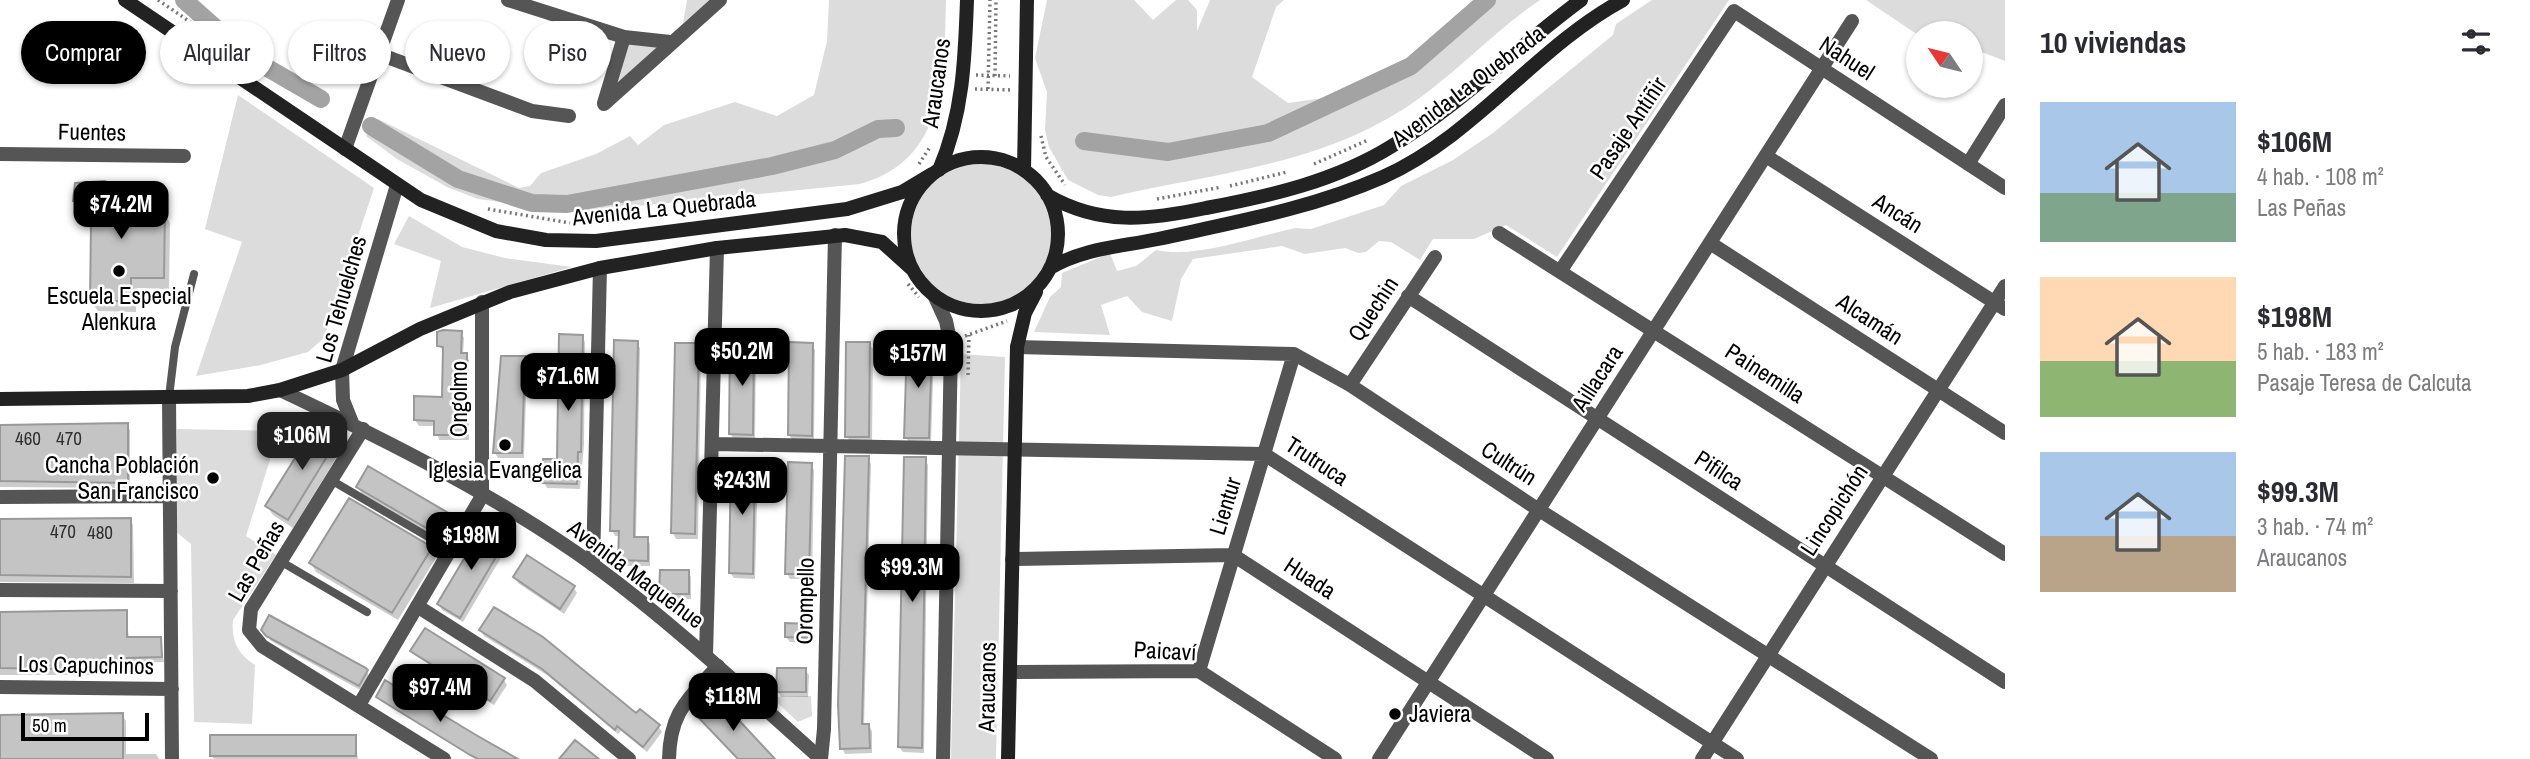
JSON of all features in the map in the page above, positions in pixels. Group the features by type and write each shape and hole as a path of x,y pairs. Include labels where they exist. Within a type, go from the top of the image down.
{"main road":[{"name":"Avenida La Quebrada","path":"125,0 397,185 445,213 521,237 571,242 665,234 847,209 902,192 954,162 979,157 1004,160 1024,170"},
{"name":"Araucanos","path":"905,272 905,218 916,193 936,172 953,139 962,82 967,0"},
{"path":"930,300 968,311 993,311 1017,303 1040,284 1051,268 1057,247 1058,225 1047,195 1024,170 1027,0"},
{"name":"Avenida La Quebrada","path":"1047,195 1088,214 1134,220 1262,197 1325,178 1391,147 1423,126 1581,0"},
{"name":"Avenida La Quebrada","path":"1051,268 1090,251 1266,218 1322,201 1385,176 1454,132 1577,31 1623,0"},
{"name":"Avenida La Quebrada","path":"280,390 342,370 420,329 482,302 600,268 717,248 835,235 870,237 883,242 930,300"},
{"name":"Araucanos","path":"1008,759 1017,347 1022,323 1040,284"},
{"path":"0,399 248,396 280,390"}],"street":[{"path":"391,21 398,0"},
{"path":"508,0 624,37 670,42"},
{"path":"624,37 604,104 670,42 720,0"},
{"name":"Nahuel","path":"1734,11 2005,188"},
{"name":"Pasaje Antiñir","path":"1561,270 1734,11"},
{"name":"Aillacara","path":"1380,759 1852,21"},
{"path":"391,58 532,111 569,116"},
{"path":"345,149 368,84"},
{"path":"1968,164 2005,105"},
{"name":"Fuentes","path":"0,154 184,156"},
{"name":"Ancán","path":"1766,156 2000,305"},
{"name":"Los Tehuelches","path":"358,427 343,400 342,370 397,185"},
{"name":"Painemilla","path":"1499,233 2005,554"},
{"name":"Orompello","path":"821,759 835,235"},
{"name":"Alcamán","path":"1710,243 2005,433"},
{"path":"706,655 714,444 717,248"},
{"name":"Quechin","path":"1350,385 1435,257"},
{"path":"593,565 600,268"},
{"name":"Lincopichón","path":"1702,759 1938,390 2000,305 2005,286"},
{"name":"Pifilca","path":"1408,296 2005,682"},
{"name":"Araucanos","path":"930,300 950,338 943,759"},
{"name":"Ongolmo","path":"482,302 482,496"},
{"name":"Cultrún","path":"1017,347 1294,354 1350,385 1539,510 1931,759"},
{"name":"Lientur","path":"1199,671 1294,354"},
{"name":"Avenida Maquehue","path":"280,390 358,427 482,496 593,565 706,655 821,759"},
{"path":"169,397 172,759"},
{"name":"Las Peñas","path":"358,427 331,480 248,616 252,637 430,753 444,759"},
{"name":"Trutruca","path":"714,444 1264,454 1737,759"},
{"path":"0,497 170,496"},
{"path":"359,705 482,496"},
{"path":"1012,559 1233,555"},
{"name":"Huada","path":"1233,555 1547,759"},
{"path":"0,590 171,591"},
{"path":"418,606 535,681 629,759"},
{"path":"670,759 671,729 676,716 718,666"},
{"name":"Paicaví","path":"1010,672 1199,671 1335,759"},
{"name":"Los Capuchinos","path":"0,687 172,689"}],"lane":[{"path":"169,397 175,347 194,274"},
{"path":"331,480 430,538"},
{"path":"280,561 367,612"}],"path":[{"path":"158,0 188,21"},
{"path":"988,89 990,0"},
{"path":"995,76 996,0"},
{"path":"962,82 995,76 1025,83"},
{"path":"962,82 988,89 1025,83"},
{"path":"1038,125 1046,157 1072,194"},
{"path":"1305,168 1377,135"},
{"path":"912,170 931,146 934,136"},
{"path":"1152,200 1292,171"},
{"path":"483,208 574,224"},
{"path":"905,272 930,300"},
{"path":"950,338 971,335 1006,321 1022,323"}],"shaded area":[{"path":"687,0 711,0 683,23"},
{"path":"829,0 946,0 941,84 935,111 925,135 910,156 889,172 860,184 578,212 478,199 447,187 397,159 366,136 378,119 519,188 530,186 541,173 596,154 630,136 638,145 664,125 735,102 777,116 814,95 827,41"},
{"path":"1047,0 1134,0 1153,20 1176,0 1188,0 1197,10 1197,31 1210,0 1284,0 1276,7 1252,77 1288,103 1359,93 1411,66 1487,0 1540,0 1420,98 1368,129 1333,144 1261,166 1111,197 1098,195 1068,180 1049,147 1045,130 1047,92 1035,58"},
{"path":"1652,0 1729,0 1557,257 1506,225 1474,239 1433,239 1420,260 1391,242 1379,241 1366,252 1358,253 1345,248 1305,254 1282,246 1193,259 1181,279 1172,321 1142,312 1127,296 1101,305 1110,335 1034,332 1050,297 1061,287 1062,273 1110,253 1117,271 1136,266 1156,250 1188,252 1295,228 1311,229 1384,205 1401,186 1453,160 1493,133 1613,35 1616,24"},
{"path":"1866,0 2005,0 2005,61 1983,53 1983,21 1906,21 1906,27"},
{"path":"628,42 658,46 614,88"},
{"path":"238,95 374,188 324,338 308,352 261,365 196,376 242,242 205,229"},
{"path":"981,164 1008,170 1030,185 1045,207 1051,234 1045,261 1030,283 1008,298 981,304 954,298 932,283 917,261 911,234 917,207 932,185 954,170"},
{"path":"409,216 462,247 505,258 572,267 430,308 441,261 394,244"},
{"path":"961,354 1005,357 996,759 951,759"},
{"path":"177,429 279,431 246,536 276,555 233,620 233,634 237,646 255,665 252,724 194,722 191,544 175,531"},
{"path":"811,696 812,716 798,722 771,697"}],"building":[{"path":"105,181 116,191 123,183 138,198 127,210 165,210 164,278 131,278 131,301 90,301 91,223 87,218 87,202 73,201 75,183"},
{"path":"462,331 461,353 467,353 467,435 434,435 434,421 414,420 414,396 442,397 443,347 437,346 437,332"},
{"path":"559,334 583,335 581,452 578,452 577,484 542,483 543,459 557,459"},
{"path":"614,340 638,341 634,537 648,537 648,561 618,560 619,531 610,531"},
{"path":"730,341 754,341 753,435 729,434"},
{"path":"789,342 813,343 812,436 788,435"},
{"path":"846,342 870,342 869,437 845,437"},
{"path":"675,343 699,343 695,534 671,533"},
{"path":"907,343 932,343 929,438 904,438"},
{"path":"501,356 525,356 522,453 493,453"},
{"path":"128,423 128,483 0,481 0,425"},
{"path":"317,423 339,437 288,520 265,506"},
{"path":"845,456 869,456 862,724 869,724 870,748 840,749 838,704"},
{"path":"904,457 926,457 922,748 898,747"},
{"path":"731,461 755,462 753,574 729,573"},
{"path":"788,462 812,463 809,574 785,574"},
{"path":"368,466 452,515 392,613 309,563 349,498 427,544 435,542 433,532 356,487"},
{"path":"131,518 131,577 0,575 0,519"},
{"path":"483,527 506,540 460,618 437,604"},
{"path":"527,555 575,586 560,609 513,577"},
{"path":"660,570 689,570 689,594 659,594"},
{"path":"494,607 543,637 636,713 640,709 660,725 643,747 617,726 615,730 542,669 479,630"},
{"path":"127,610 127,637 161,637 162,657 127,658 127,670 0,668 0,612"},
{"path":"269,615 366,668 368,670 359,686 266,636 261,630"},
{"path":"785,623 809,624 809,638 785,637"},
{"path":"425,628 505,678 490,701 410,651"},
{"path":"777,668 806,668 806,692 776,692"},
{"path":"385,680 518,759 478,759 470,755 376,697"},
{"path":"717,698 775,759 738,759 697,716"},
{"path":"123,713 123,759 0,759 0,715"},
{"path":"210,735 356,735 356,756 210,756"},
{"path":"575,740 599,759 559,759"}],"waterway":[{"path":"184,0 247,56 321,99"},
{"path":"1084,141 1168,152 1268,133 1411,66 1487,0"},
{"path":"371,126 458,179 532,203 567,204 772,166 835,150 878,129 896,128"}],"place":[{"name":"Escuela Especial Alenkura","path":"119,271"},
{"name":"Iglesia Evangelica","path":"505,445"},
{"name":"Cancha Población San Francisco","path":"213,478"},
{"name":"Javiera","path":"1395,714"}]}
